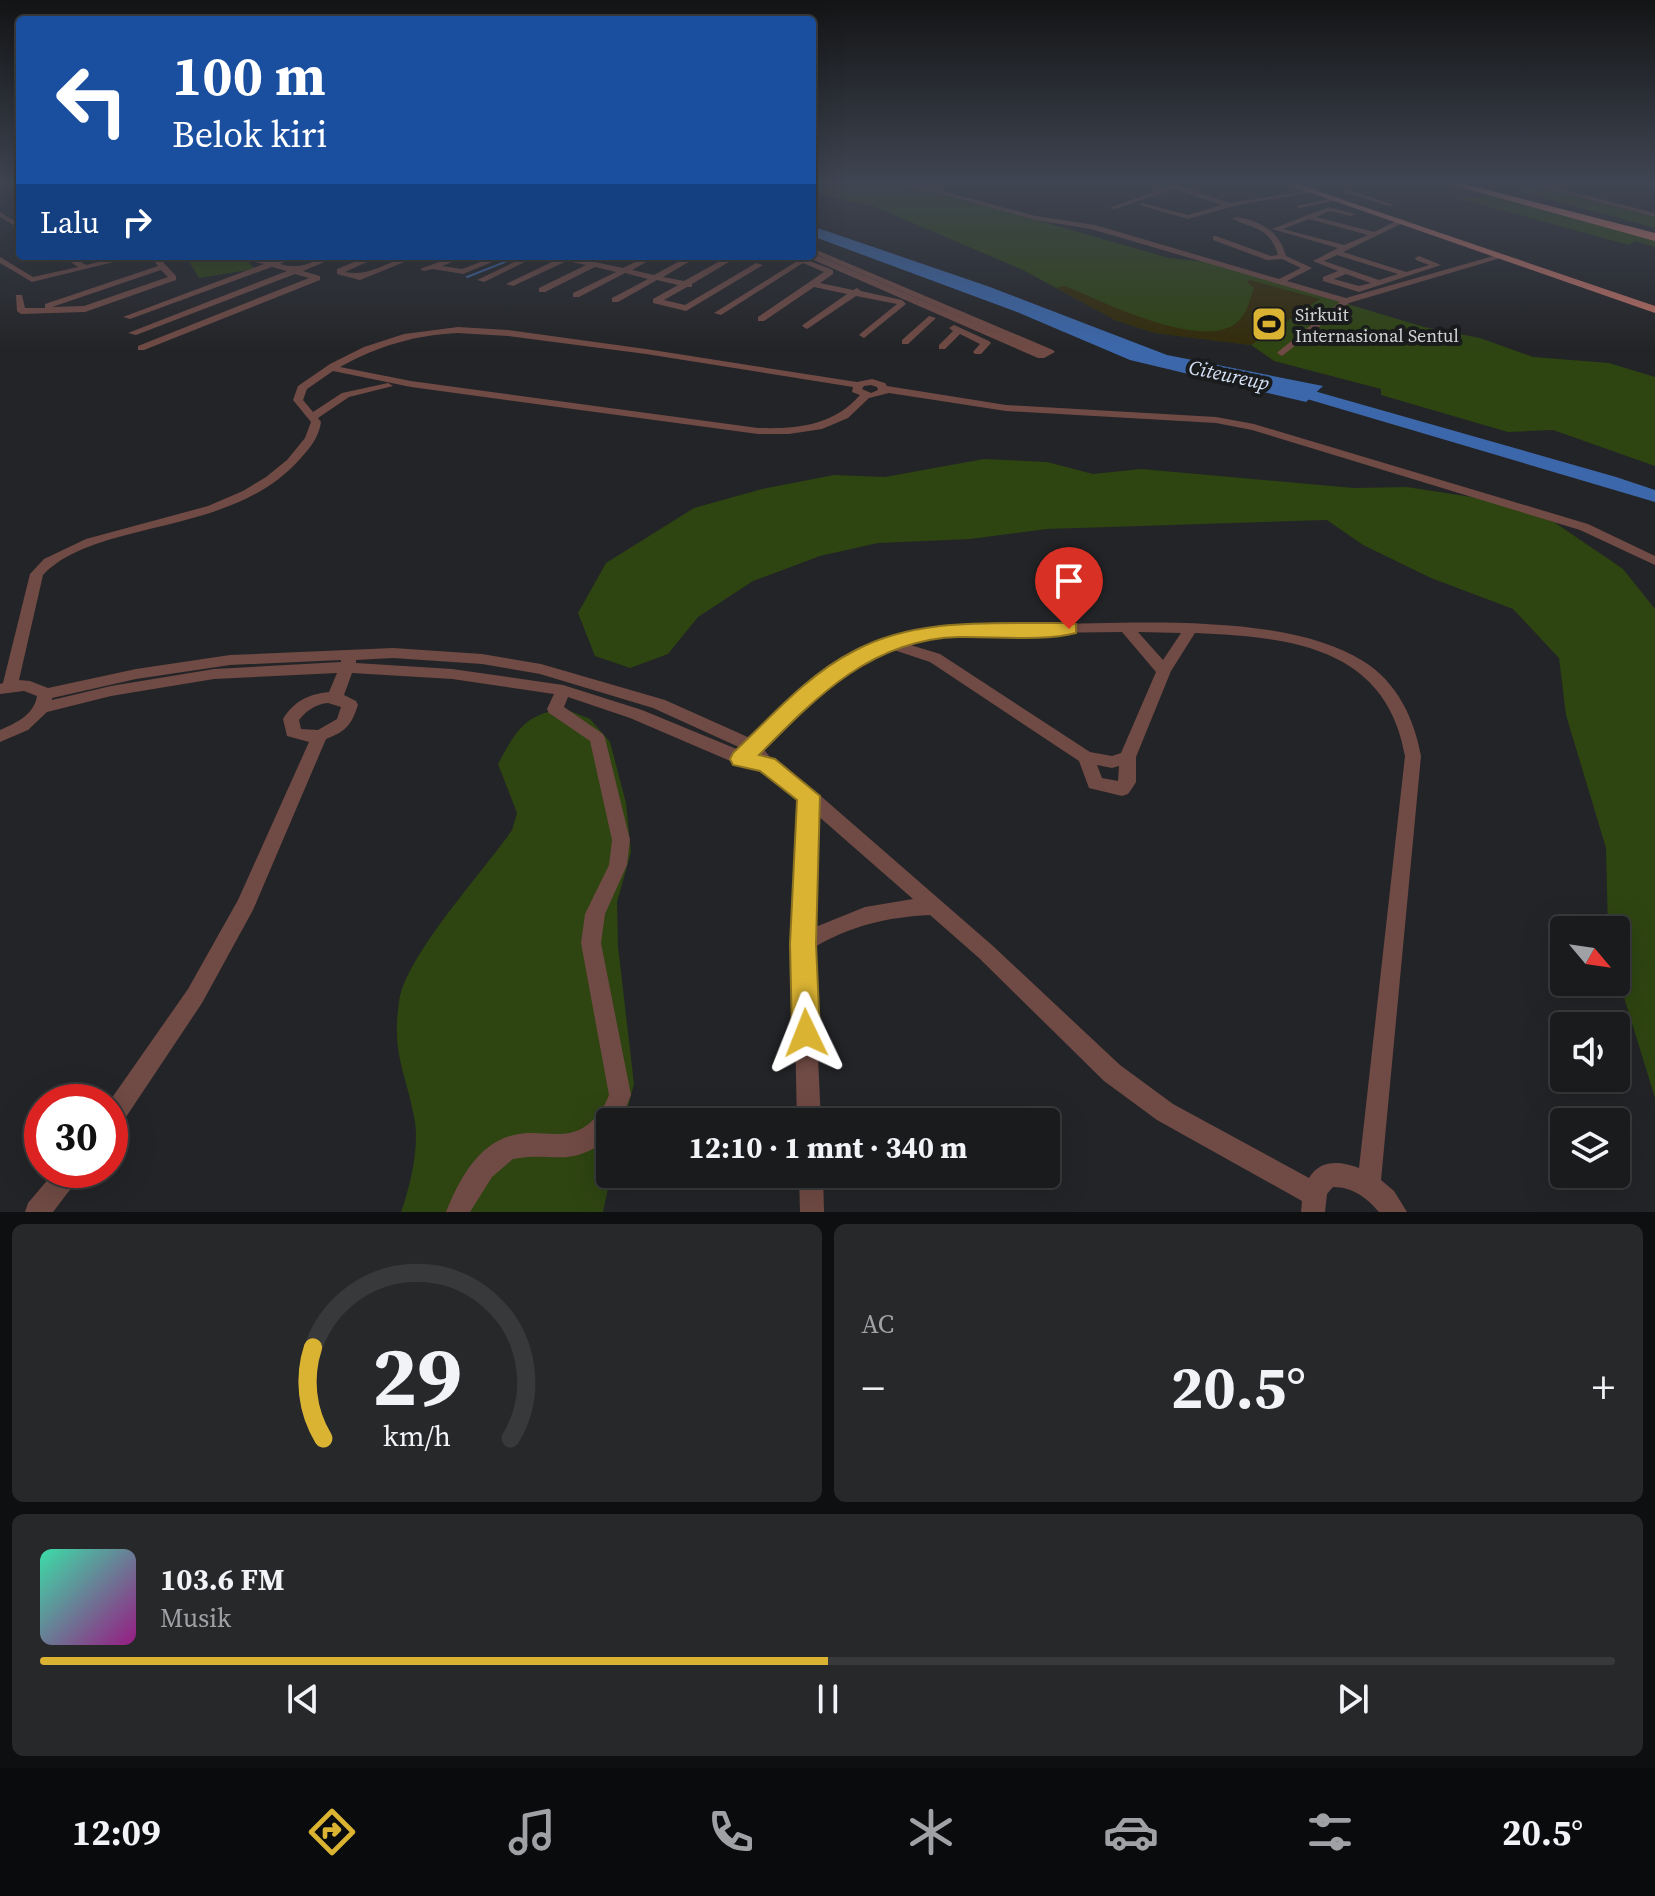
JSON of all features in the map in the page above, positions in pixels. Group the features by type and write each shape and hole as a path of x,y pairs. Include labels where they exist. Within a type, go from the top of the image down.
{"main road":[{"path":"1448,238 1655,310"}],"street":[{"path":"1129,238 1346,301"},
{"path":"1216,238 1270,258 1283,257 1308,268 1281,281"},
{"path":"1275,238 1281,244 1283,257"},
{"path":"1309,238 1406,275"},
{"path":"1366,238 1317,261 1380,283"},
{"path":"816,255 902,304 986,343 978,352"},
{"path":"1282,353 1346,301 1496,255"},
{"path":"1345,271 1326,279 1355,290 1437,265 1419,258"},
{"path":"0,259 29,280 118,260"},
{"path":"72,260 85,268"},
{"path":"70,298 20,300 21,311 85,309 173,278 159,260"},
{"path":"141,348 317,278 258,260"},
{"path":"127,317 282,260"},
{"path":"133,333 324,260"},
{"path":"366,260 340,271 341,274 360,278 405,260"},
{"path":"445,260 424,269 453,260"},
{"path":"436,267 463,272 493,260"},
{"path":"481,280 524,260"},
{"path":"510,284 555,260"},
{"path":"575,260 714,291"},
{"path":"576,295 645,260"},
{"path":"615,300 688,260"},
{"path":"730,260 656,301 686,308 759,265 747,260"},
{"path":"718,313 802,260 830,272 761,319"},
{"path":"542,290 594,264"},
{"path":"34,311 162,267"},
{"path":"276,295 322,283"},
{"path":"813,284 870,286 1050,352 1041,356 870,286"},
{"path":"870,286 819,328 807,326 870,286"},
{"path":"864,335 902,304"},
{"path":"905,342 932,318"},
{"path":"44,701 39,688 26,685 5,688 37,574 47,561 72,548 215,508 260,485 294,459 310,440 317,425 298,394 332,368 407,337 472,330 697,357 858,385 877,383 885,389 1006,408 1216,420 1254,427 1584,527 1655,561"},
{"path":"942,347 959,330"},
{"path":"332,368 411,384 770,432 836,422 853,413 866,395"},
{"path":"313,417 336,399 357,391 411,384"},
{"path":"858,385 856,390 866,395 881,394 885,389"},
{"path":"1126,628 1164,671"},
{"path":"746,753 811,690 860,655 887,643 941,631 1126,628 1291,639 1341,655 1379,680 1402,712 1410,733 1412,783 1369,1183"},
{"path":"1086,757 1095,783 1122,789 1127,782 1128,757 1164,671 1190,630"},
{"path":"935,658 941,631"},
{"path":"887,643 935,658 1086,757 1112,762 1128,757"},
{"path":"0,736 22,726 44,701 214,674 349,660 482,659 573,677 659,704 767,765 809,796 933,906 1112,1073 1143,1097 1313,1203 1320,1181 1333,1174 1351,1175 1369,1183 1395,1212"},
{"path":"349,660 563,690 746,753"},
{"path":"335,697 349,660"},
{"path":"458,1212 462,1199 483,1169 508,1149 569,1146 595,1134 616,1110 620,1095 591,943 595,914 618,865 621,840 597,738 555,709 563,690"},
{"path":"335,697 344,699 350,705 350,713 334,730 320,735 300,736 293,732 291,719 313,700 335,697"},
{"path":"128,1095 195,996 246,904 320,735"},
{"path":"809,796 803,944 809,1108"},
{"path":"803,944 826,929 867,912 933,906"},
{"path":"37,1212 56,1188"},
{"path":"811,1188 812,1212"}],"green space":[{"name":"Sirkuit Internasional Sentul","path":"947,238 1098,238 1169,258 1207,262 1424,327 1480,338 1533,357 1609,363 1655,377 1655,466 1553,430 1508,432 1381,395 1381,389 1274,361 1251,345 1155,333 1115,320 1021,269"},
{"path":"1602,238 1655,238 1655,247 1635,241 1629,245"},
{"path":"188,260 246,260 255,269 199,278"},
{"path":"984,459 1047,462 1093,474 1141,469 1354,488 1407,487 1478,498 1554,522 1623,569 1655,609 1655,1098 1624,996 1630,996 1630,916 1608,916 1606,848 1566,715 1559,658 1513,609 1431,578 1363,545 1327,520 1047,529 970,539 878,543 820,556 753,581 698,617 668,654 630,668 595,656 578,613 606,563 694,508 762,489 834,475 885,477"},
{"path":"565,709 590,719 610,742 626,803 631,852 617,902 618,946 634,1084 628,1108 596,1108 596,1188 608,1188 603,1212 401,1212 416,1144 412,1105 398,1051 397,1020 404,983 430,938 512,830 517,813 498,764 523,726 551,711"}],"sand":[{"path":"1250,280 1320,299 1251,345 1155,333 1115,320 1056,288 1065,286 1156,322 1207,331 1228,328 1242,317 1254,288 1247,282"}],"water":[{"path":"816,238 846,238 990,287 1167,355 1323,386 1306,402 1130,360 1017,312"}],"waterway":[{"path":"467,277 510,260"},
{"name":"Citeureup","path":"1286,388 1655,496"}],"place":[{"name":"Sirkuit Internasional Sentul","path":"1269,324"}],"route":[{"path":"806,1033 803,944 809,796 767,765 741,759 811,690 860,655 887,643 941,631 1069,629"}]}
